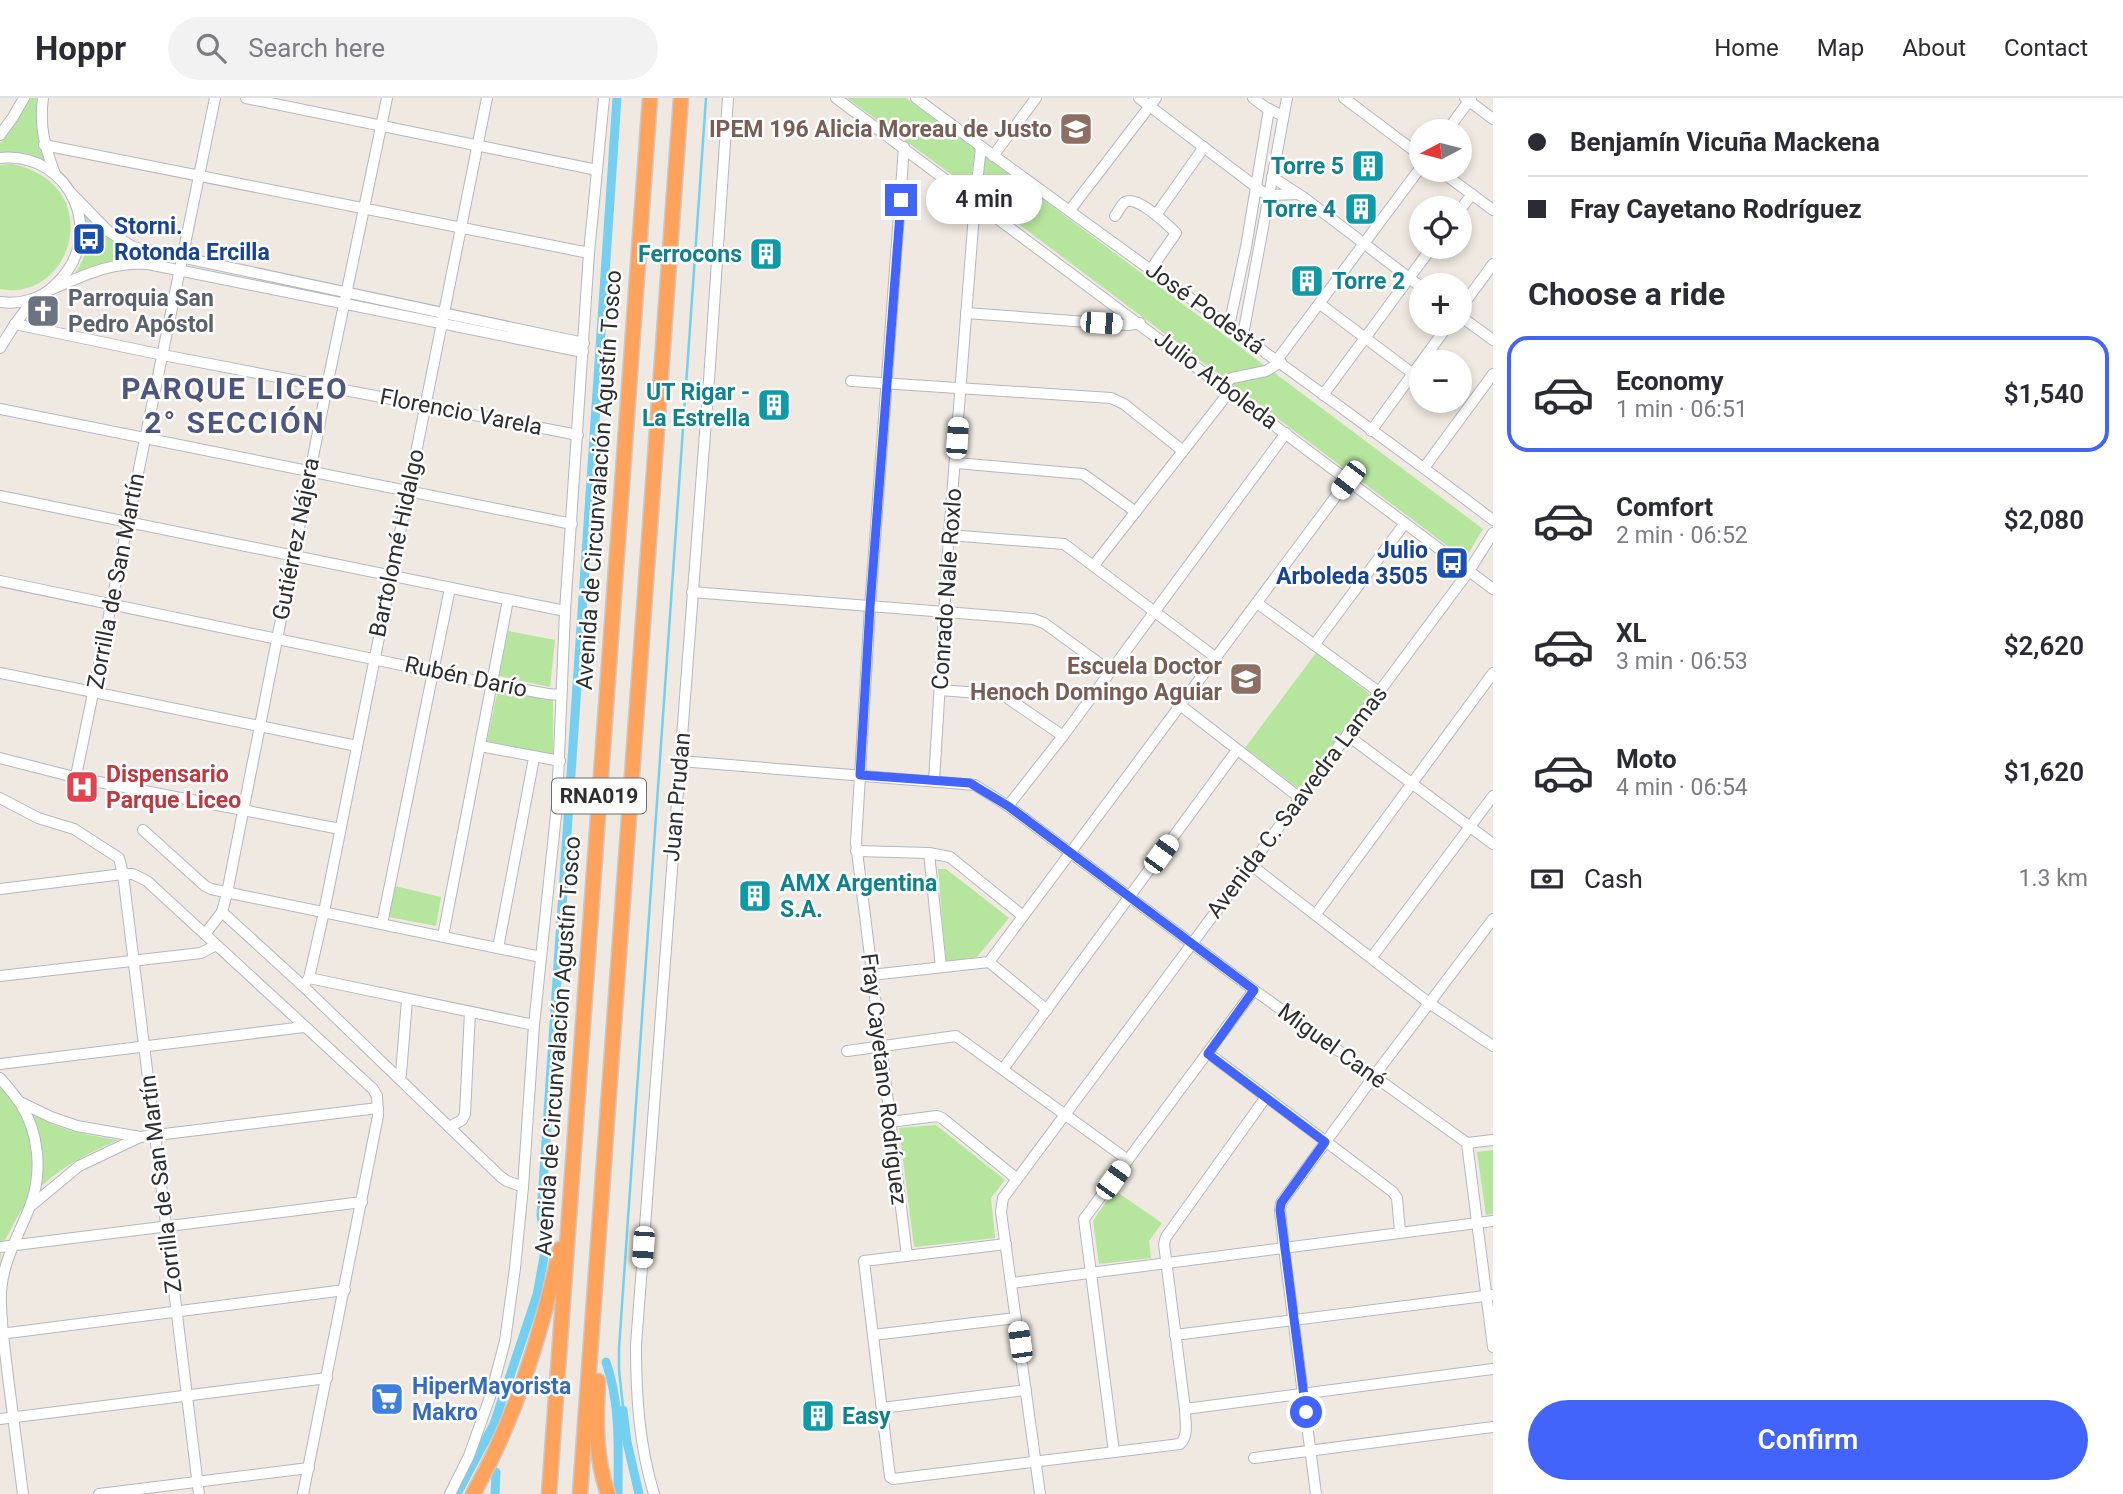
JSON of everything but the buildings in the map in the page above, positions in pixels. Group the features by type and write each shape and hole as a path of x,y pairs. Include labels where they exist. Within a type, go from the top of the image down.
{"highway":[{"name":"Avenida de Circunvalación Agustín Tosco","path":"549,1494 650,98"},
{"name":"RNA019","path":"580,1494 681,98"},
{"path":"473,1494 508,1421 531,1358 547,1304 570,1200"},
{"path":"598,1252 604,1287 597,1432 601,1468 608,1494"}],"street":[{"path":"0,135 24,98"},
{"path":"43,98 41,124 44,145 55,174"},
{"name":"Zorrilla de San Martín","path":"76,776 215,98"},
{"path":"246,98 597,170"},
{"name":"Gutiérrez Nájera","path":"205,934 222,912 227,893 276,638 387,98"},
{"name":"Bartolomé Hidalgo","path":"306,982 324,912 487,98"},
{"name":"Avenida de Circunvalación Agustín Tosco","path":"450,1494 483,1421 500,1364 510,1315 523,1187 534,1025 556,815 565,611 589,253 604,98"},
{"name":"Juan Prudan","path":"654,1494 638,1411 636,1345 728,98"},
{"name":"Julio Arboleda","path":"836,98 1493,589"},
{"name":"José Podestá","path":"915,98 1279,361 1493,520"},
{"path":"993,156 1036,98"},
{"path":"1139,98 1153,102 1204,147 1269,195 1298,194"},
{"path":"1253,98 1283,116"},
{"path":"1243,335 1287,98"},
{"path":"1344,98 1409,147"},
{"path":"1455,119 1468,99 1493,119"},
{"path":"1070,210 1153,102"},
{"path":"1229,326 1269,109"},
{"path":"44,145 589,253"},
{"name":"Fray Cayetano Rodríguez","path":"904,147 870,607 856,851 907,1256"},
{"name":"Conrado Nale Roxlo","path":"934,781 949,535 981,147"},
{"path":"1156,215 1204,147"},
{"path":"0,158 26,159 55,174 108,231 133,247 346,298 584,347"},
{"path":"1272,177 1408,278"},
{"path":"1094,565 1183,452 1232,378 1266,371 1279,361 1410,182"},
{"path":"1456,182 1493,210"},
{"path":"50,290 69,270 79,245 81,227 78,209 71,193"},
{"path":"1115,216 1124,203 1132,200 1156,215 1176,233 1151,269"},
{"path":"1323,395 1423,259"},
{"path":"0,302 34,299 97,270 120,264 148,264 346,298"},
{"path":"1472,293 1493,264"},
{"path":"0,348 34,299"},
{"path":"1320,304 1409,371"},
{"path":"966,313 1128,325 1140,323"},
{"name":"Florencio Varela","path":"15,324 578,435"},
{"path":"1472,325 1493,340"},
{"path":"1429,350 1440,336"},
{"path":"1424,468 1493,374"},
{"path":"1371,431 1409,377"},
{"path":"851,381 1118,400 1183,452"},
{"path":"0,409 572,524"},
{"path":"1008,806 1063,736 1286,433"},
{"path":"956,463 1083,474 1136,512"},
{"path":"989,962 1348,480"},
{"path":"0,496 565,611"},
{"path":"1314,645 1405,523"},
{"name":"Avenida C. Saavedra Lamas","path":"1040,1494 1001,1204 1003,1198 1469,571 1493,533"},
{"path":"949,535 1069,546 1215,657"},
{"name":"Rubén Darío","path":"0,581 492,684 561,695"},
{"path":"382,924 450,588"},
{"path":"692,592 1040,620 1110,671"},
{"path":"443,936 508,600"},
{"path":"1257,603 1379,692"},
{"path":"0,673 357,746"},
{"path":"1316,914 1493,673"},
{"path":"940,690 1006,697 1063,736"},
{"path":"1180,705 1300,798"},
{"path":"1347,735 1493,844"},
{"path":"480,746 560,761"},
{"path":"1003,1069 1237,750"},
{"path":"0,758 340,829"},
{"path":"498,948 534,758"},
{"name":"Miguel Cané","path":"680,761 970,783 1008,806 1254,990 1466,1143"},
{"path":"1372,957 1493,796"},
{"path":"1,799 38,818 74,829 118,858 123,874"},
{"path":"143,830 205,886 227,893 541,957"},
{"path":"856,851 942,854 956,859 1023,916"},
{"path":"929,853 941,967"},
{"path":"1251,865 1429,1003 1493,1046"},
{"path":"0,889 123,874 133,874 147,881 377,1096 378,1108 362,1202 303,1494"},
{"name":"Zorrilla de San Martín","path":"123,874 199,1494"},
{"path":"222,912 306,982 398,1078 501,1177 523,1187"},
{"path":"1316,1494 1284,1248 1281,1203 1493,919"},
{"path":"1483,932 1493,939"},
{"path":"0,976 201,953 216,945"},
{"path":"871,975 989,962 1047,1010"},
{"path":"306,982 534,1025"},
{"path":"1114,1452 1084,1219 1254,990"},
{"path":"398,1078 401,1074 407,1000"},
{"path":"449,1127 462,1120 465,1114 470,1012"},
{"path":"0,1064 304,1027"},
{"path":"846,1051 956,1036 1128,1160"},
{"path":"1208,1054 1395,1195 1400,1232"},
{"path":"0,1078 19,1102 33,1128 37,1155 37,1174 31,1205 12,1245 1,1292 1,1329 23,1494"},
{"path":"1006,1244 864,1261 890,1477 896,1480 1180,1444 1184,1440 1185,1409 1164,1244 1166,1237 1266,1097"},
{"path":"19,1102 65,1122 99,1131 140,1137 378,1108"},
{"path":"890,1122 937,1116 942,1118 1017,1179"},
{"path":"31,1205 79,1166 140,1137"},
{"path":"1493,1140 1466,1143 1490,1296 1493,1347"},
{"path":"0,1247 362,1202"},
{"path":"1012,1283 1493,1221"},
{"path":"1,1329 177,1312 345,1290"},
{"path":"1175,1335 1490,1296"},
{"path":"873,1335 1016,1318"},
{"path":"1185,1409 1493,1369"},
{"path":"0,1419 327,1378"},
{"path":"882,1408 1026,1390"},
{"path":"1254,1458 1493,1427"},
{"path":"99,1494 309,1468"}],"green space":[{"path":"28,98 37,98 38,133 49,168 21,155 0,154 0,144 20,116"},
{"path":"847,98 906,98 975,149 970,188"},
{"path":"985,156 1483,529 1465,559 980,195"},
{"path":"12,164 42,176 61,194 70,216 69,239 61,261 46,278 25,288 0,289 0,165"},
{"path":"83,211 141,252 139,258 114,261 74,275 85,251"},
{"path":"508,631 555,640 550,687 499,676"},
{"path":"1316,653 1370,694 1299,789 1245,748"},
{"path":"498,689 553,698 553,756 487,741"},
{"path":"938,869 946,869 1009,918 977,957 946,962"},
{"path":"395,886 441,897 436,926 389,917"},
{"path":"0,1086 26,1110 53,1125 118,1140 70,1164 31,1197 4,1241 0,1271"},
{"path":"936,1125 1005,1180 991,1198 995,1238 914,1247 899,1128"},
{"path":"1493,1150 1493,1214 1486,1215 1477,1152"},
{"path":"1114,1190 1162,1223 1149,1241 1151,1258 1099,1264 1093,1221"}],"waterway":[{"path":"457,1494 494,1424 537,1295 544,1257 541,1215 617,98"},
{"path":"623,1407 619,1348 706,98"},
{"path":"606,1362 616,1411 618,1494"},
{"path":"623,1410 639,1494"},
{"path":"495,1494 496,1472"}],"place":[{"name":"IPEM 196 Alicia Moreau de Justo","path":"1076,129"},
{"name":"Torre 5","path":"1368,166"},
{"name":"Torre 4","path":"1361,209"},
{"name":"Storni. Rotonda Ercilla","path":"89,239"},
{"name":"Ferrocons","path":"766,254"},
{"name":"Torre 2","path":"1307,281"},
{"name":"Parroquia San Pedro Apóstol","path":"43,311"},
{"name":"UT Rigar - La Estrella","path":"774,405"},
{"name":"Julio Arboleda 3505","path":"1452,563"},
{"name":"Escuela Doctor Henoch Domingo Aguiar","path":"1246,679"},
{"name":"Dispensario Parque Liceo","path":"82,787"},
{"name":"AMX Argentina S.A.","path":"755,896"},
{"name":"HiperMayorista Makro","path":"387,1399"},
{"name":"Easy","path":"818,1416"}],"district":[{"name":"PARQUE LICEO 2° SECCIÓN","path":"235,405"}],"route":[{"path":"901,200 860,775 975,785 1130,895 1254,990 1208,1054 1325,1142 1281,1203 1280,1210 1306,1412"}]}
